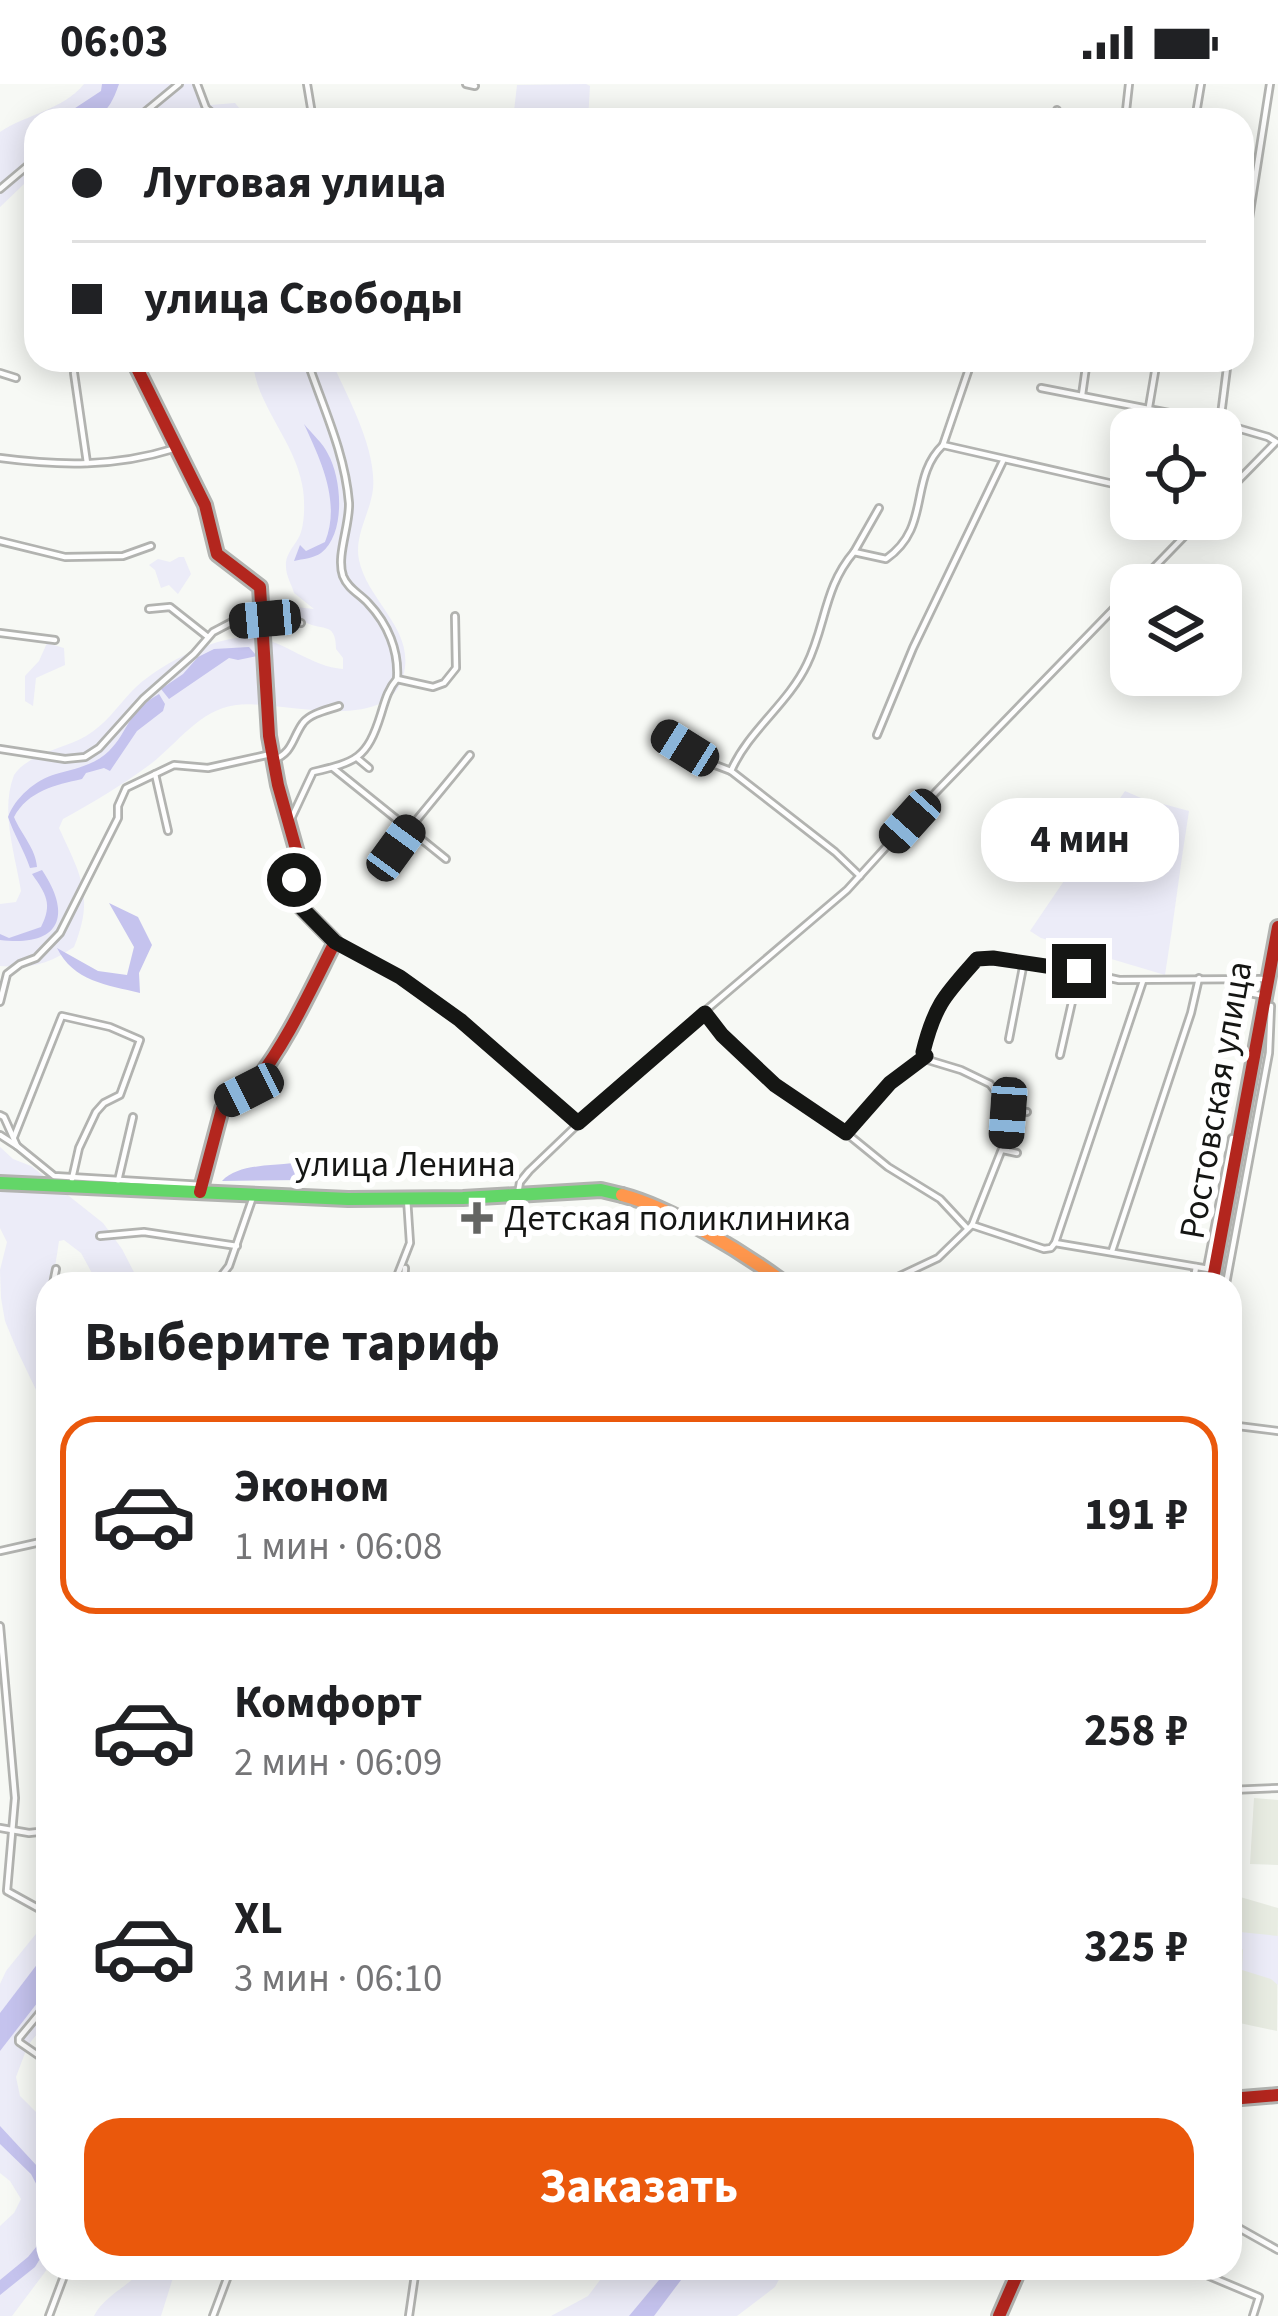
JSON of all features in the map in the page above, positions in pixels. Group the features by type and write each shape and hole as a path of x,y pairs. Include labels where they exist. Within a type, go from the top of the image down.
{"main road":[{"path":"140,372 205,505 217,554 260,586 272,757 301,867 288,894 335,942 296,1018 249,1090 222,1108 201,1188"},
{"name":"Ростовская улица","path":"1217,1272 1278,927"},
{"name":"Ростовская улица","path":"1217,1272 1271,1006 1271,978"},
{"name":"улица Ленина","path":"0,1183 407,1198 586,1189 638,1199 770,1272"},
{"path":"1242,2098 1278,2095"},
{"path":"1003,2316 1018,2280"}],"street":[{"path":"150,108 179,84"},
{"path":"466,84 475,86"},
{"path":"1254,186 1270,84"},
{"path":"0,189 24,169"},
{"path":"289,824 313,772 357,758 375,732 390,686 397,679 396,648 372,607 342,573 350,510 345,468 311,372"},
{"path":"854,552 886,560 915,525 931,459 943,446 968,372"},
{"path":"1082,395 1085,372"},
{"path":"1149,407 1155,372"},
{"path":"1222,408 1226,372"},
{"path":"74,373 86,464"},
{"path":"0,374 16,377"},
{"path":"1041,388 1153,408"},
{"path":"1242,429 1277,441 1242,477"},
{"path":"943,446 1110,484"},
{"path":"0,458 86,464 137,460 179,448"},
{"path":"877,735 913,648 1003,461"},
{"path":"731,771 810,660 828,593 879,508"},
{"path":"1157,564 1181,540"},
{"path":"0,541 65,557 123,556 151,546"},
{"path":"148,609 170,607 208,637"},
{"path":"518,1194 520,1182 578,1123 860,876 1110,613"},
{"path":"0,749 65,759 85,757 213,632 232,622 280,616 301,623"},
{"path":"397,679 433,686 444,683 456,668 455,616"},
{"path":"0,633 55,640"},
{"path":"0,1002 8,974 36,958 60,933 118,818 126,788 174,765 208,768 282,757 303,723 340,706"},
{"path":"660,732 731,771 860,876"},
{"path":"382,868 470,754"},
{"path":"357,758 369,767"},
{"path":"333,768 446,859"},
{"path":"155,774 168,831"},
{"path":"335,942 400,977 460,1020 578,1123"},
{"path":"908,1272 938,1258 969,1227 1003,1150 1008,1113 991,1084 928,1060 923,1052 932,1016 946,992 977,959 1024,962 1119,980 1271,978"},
{"path":"1009,1039 1024,962"},
{"path":"1060,1055 1079,971"},
{"path":"1112,1251 1199,978"},
{"path":"1217,1272 1260,995 1271,978"},
{"path":"1250,979 1249,993 1260,995"},
{"path":"705,1013 775,1085 940,1199 969,1227 1044,1249 1055,1243 1143,981"},
{"path":"14,1138 62,1016 110,1027 140,1040 120,1095 104,1102 87,1131 71,1179"},
{"path":"846,1133 890,1083 926,1056"},
{"path":"1008,1113 1027,1112"},
{"path":"0,1115 17,1146"},
{"path":"118,1181 133,1117"},
{"path":"0,1135 49,1174 201,1188"},
{"path":"1003,1150 1016,1153"},
{"path":"225,1272 254,1194"},
{"path":"405,1272 410,1243 407,1198"},
{"path":"100,1236 144,1232 237,1246"},
{"path":"1055,1243 1205,1272"},
{"path":"400,1272 405,1263"},
{"name":"Ростовская улица","path":"1195,1272 1196,1267"},
{"path":"55,1272 56,1268"},
{"path":"1242,1426 1278,1431"},
{"path":"0,1551 36,1543"},
{"path":"0,1626 15,1798 4,1892 36,1908"},
{"path":"1242,1790 1278,1788"},
{"path":"0,1828 36,1831"},
{"path":"36,2017 19,2038 36,2053"},
{"path":"1242,2230 1278,2250"},
{"path":"49,2316 62,2280"},
{"path":"213,2316 226,2280"},
{"path":"409,2316 414,2280"},
{"path":"1219,2280 1259,2297 1253,2316"}],"shaded area":[{"path":"84,84 194,84 211,105 235,103 239,108 50,108"},
{"path":"586,84 590,86 589,108 514,108 517,85"},
{"path":"24,120 24,184 0,207 0,132"},
{"path":"254,372 336,372 352,406 373,473 359,560 401,638 405,667 397,689 382,703 360,710 236,705 199,721 159,758 63,819 59,828 79,872 84,899 74,947 39,964 0,966 0,904 16,902 21,891 8,803 20,768 93,732 143,681 208,645 257,638 343,669 330,630 309,624 287,606 314,609 294,593 286,570 302,527 303,489 298,468"},
{"path":"184,557 191,574 178,594 169,585 161,588 149,565"},
{"path":"47,643 64,648 65,665 36,678 33,706 25,701 25,676"},
{"path":"1125,791 1189,811 1165,975 1030,931"},
{"path":"0,1147 103,1223 134,1272 91,1272 81,1253 59,1241 54,1272 36,1272 36,1390 5,1321 0,1270 7,1242 0,1228"},
{"path":"1254,1798 1278,1800 1278,1865 1250,1864"},
{"path":"1242,1898 1278,1908 1277,2031 1242,2024"},
{"path":"1242,1932 1278,1936 1278,1985 1242,1970"},
{"path":"36,1934 36,2035 16,2077 20,2096 36,2112 39,2280 12,2316 0,2316 0,2226 21,2199 0,2173 0,1984"},
{"path":"131,2280 172,2280 161,2316 94,2316"},
{"path":"600,2280 779,2280 737,2316 551,2316 588,2296"}],"water":[{"path":"102,84 119,84 107,108 75,108 101,91"},
{"path":"304,424 333,465 339,491 338,520 329,544 318,555 294,561 300,545 306,551 325,542 331,512 327,482"},
{"path":"249,647 257,656 229,658 169,699 161,689 214,649"},
{"path":"159,694 163,711 137,731 110,771 86,773 82,779 43,790 20,808 14,817 36,860 37,867 30,868 8,817 16,803 41,781 103,756 134,714"},
{"path":"42,870 57,902 55,926 36,939 0,940 0,934 9,938 41,927 46,899 32,874"},
{"path":"109,903 138,917 152,945 139,973 140,993 82,975 57,948 98,971 127,975 134,947"},
{"path":"293,1163 307,1169 304,1180 222,1181 245,1169"},
{"path":"36,1966 36,2004 0,2051 0,2013"},
{"path":"0,2126 36,2165 36,2184 31,2174 0,2144"},
{"path":"36,2247 35,2267 0,2295 0,2280"},
{"path":"659,2280 681,2280 654,2316 629,2316"}],"traffic: fast":[{"path":"0,1183 348,1199 601,1190 622,1195"}],"traffic: slow":[{"path":"622,1195 707,1233 769,1272"}],"traffic: jam":[{"path":"139,372 205,505 217,554 260,587 269,736 301,867 288,894 335,942 276,1053 248,1089 222,1109 200,1192"},
{"path":"1214,1272 1278,927"},
{"path":"1242,2098 1278,2095"},
{"path":"999,2316 1015,2280"}],"place":[{"name":"Детская поликлиника","path":"477,1218"}],"route":[{"path":"294,880 288,894 335,942 400,977 460,1020 578,1123 705,1013 775,1085 846,1133 890,1083 926,1056 932,1016 946,992 977,959 1079,971"}]}
